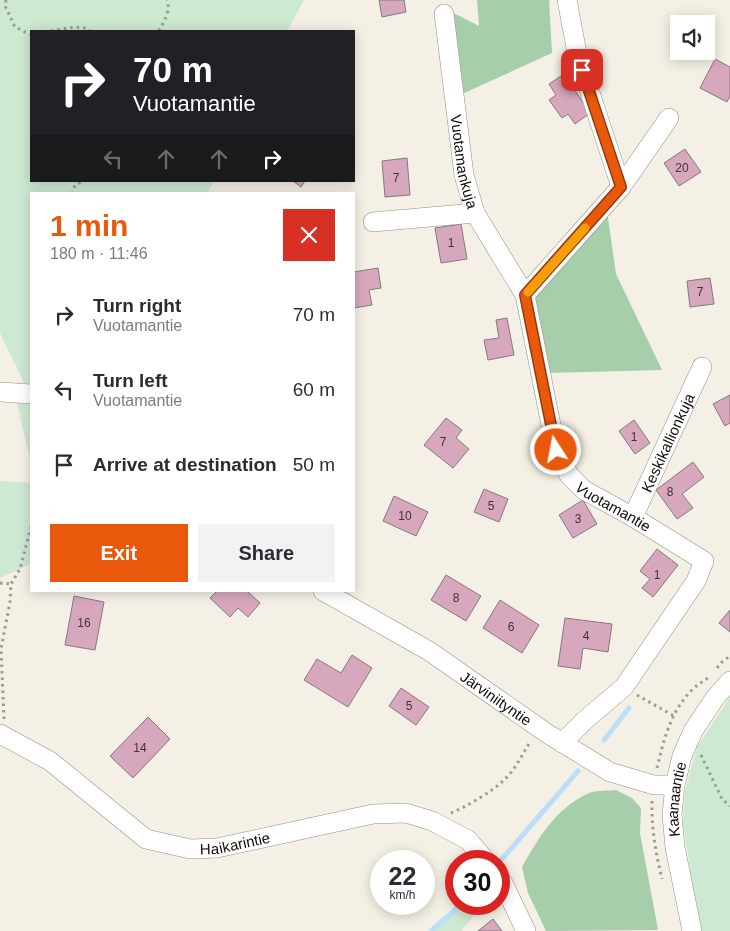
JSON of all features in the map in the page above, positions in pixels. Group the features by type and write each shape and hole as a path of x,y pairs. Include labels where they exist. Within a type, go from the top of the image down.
{"street":[{"path":"568,0 577,53 621,187"},
{"name":"Vuotamankuja","path":"444,14 464,175 475,213 525,295"},
{"path":"525,295 621,187 669,118"},
{"path":"372,222 475,213"},
{"name":"Vuotamantie","path":"525,295 556,450 569,475 584,490 633,517 704,561 696,581 624,687 584,721 562,744"},
{"name":"Keskikallionkuja","path":"633,517 702,368"},
{"path":"0,392 30,394"},
{"name":"Järviniityntie","path":"325,592 429,651 562,744 610,772 654,785 675,785"},
{"name":"Kaanaantie","path":"692,931 675,847 672,815 675,785 682,756 693,731 715,698 730,681"},
{"name":"Haikarintie","path":"2,726 50,761 146,839 190,849 216,848 373,814 406,813 432,821 468,840 477,850"},
{"path":"510,898 526,931"}],"path":[{"path":"6,0 5,6 15,27 30,34"},
{"path":"159,30 169,6 167,0"},
{"path":"57,30 74,27 87,28 89,30"},
{"path":"72,192 74,185 81,182"},
{"path":"2,726 1,649 10,602 10,584 20,569 30,531"},
{"path":"0,583 10,584"},
{"path":"624,687 674,716"},
{"path":"446,815 472,802 505,780 539,727"},
{"path":"693,731 697,746 722,798 730,806"}],"green space":[{"path":"0,0 304,0 288,30 30,30 30,182 213,182 208,192 30,192 30,385 25,385 0,333"},
{"path":"477,0 549,0 552,53 462,94 438,5 479,26"},
{"path":"605,197 616,274 662,370 547,373 530,290"},
{"path":"16,399 30,401 30,459"},
{"path":"0,481 30,483 30,564 0,578"},
{"path":"730,697 730,931 702,931 692,883 683,822 685,791 697,747"},
{"path":"616,790 632,798 641,808 640,833 658,930 546,931 528,893 522,867 542,834 567,807 589,793"},
{"path":"450,915 475,915 461,931 431,931"}],"building":[{"path":"379,0 404,0 406,12 382,17"},
{"path":"715,59 730,67 730,96 727,102 700,88"},
{"path":"564,74 590,113 575,124 568,114 562,118 549,100 556,95 549,84"},
{"path":"685,149 701,172 679,186 664,163"},
{"path":"407,158 410,195 385,197 382,161"},
{"path":"294,182 304,182 301,187"},
{"path":"461,224 467,259 441,263 435,228"},
{"path":"378,268 381,288 369,290 372,305 355,308 355,272"},
{"path":"710,278 714,304 690,307 687,281"},
{"path":"507,318 514,355 488,360 484,340 499,338 496,320"},
{"path":"730,395 730,423 725,426 713,404"},
{"path":"446,418 462,430 456,438 469,449 453,468 424,445"},
{"path":"634,420 650,443 635,454 619,431"},
{"path":"693,462 704,477 682,494 693,508 677,519 656,490"},
{"path":"484,489 508,499 499,522 474,512"},
{"path":"394,496 428,512 416,536 383,521"},
{"path":"583,500 597,524 573,538 559,515"},
{"path":"657,549 678,565 653,597 642,588 650,579 640,571"},
{"path":"446,575 481,596 466,621 431,600"},
{"path":"216,592 248,592 260,603 248,617 238,608 230,617 210,598"},
{"path":"74,596 104,602 95,650 65,645"},
{"path":"500,600 539,625 522,653 483,628"},
{"path":"730,610 730,632 719,623"},
{"path":"565,618 612,624 608,652 583,648 580,669 558,666"},
{"path":"352,655 372,668 348,707 304,680 317,659 341,673"},
{"path":"401,688 429,707 416,725 389,706"},
{"path":"148,717 170,739 133,778 110,756"},
{"path":"493,919 502,931 478,931"}],"waterway":[{"path":"604,740 629,708"},
{"path":"510,850 578,771"},
{"path":"431,931 450,915"}],"slow traffic":[{"path":"528,292 585,228"}],"route":[{"path":"556,450 525,295 621,187 582,70"}]}
